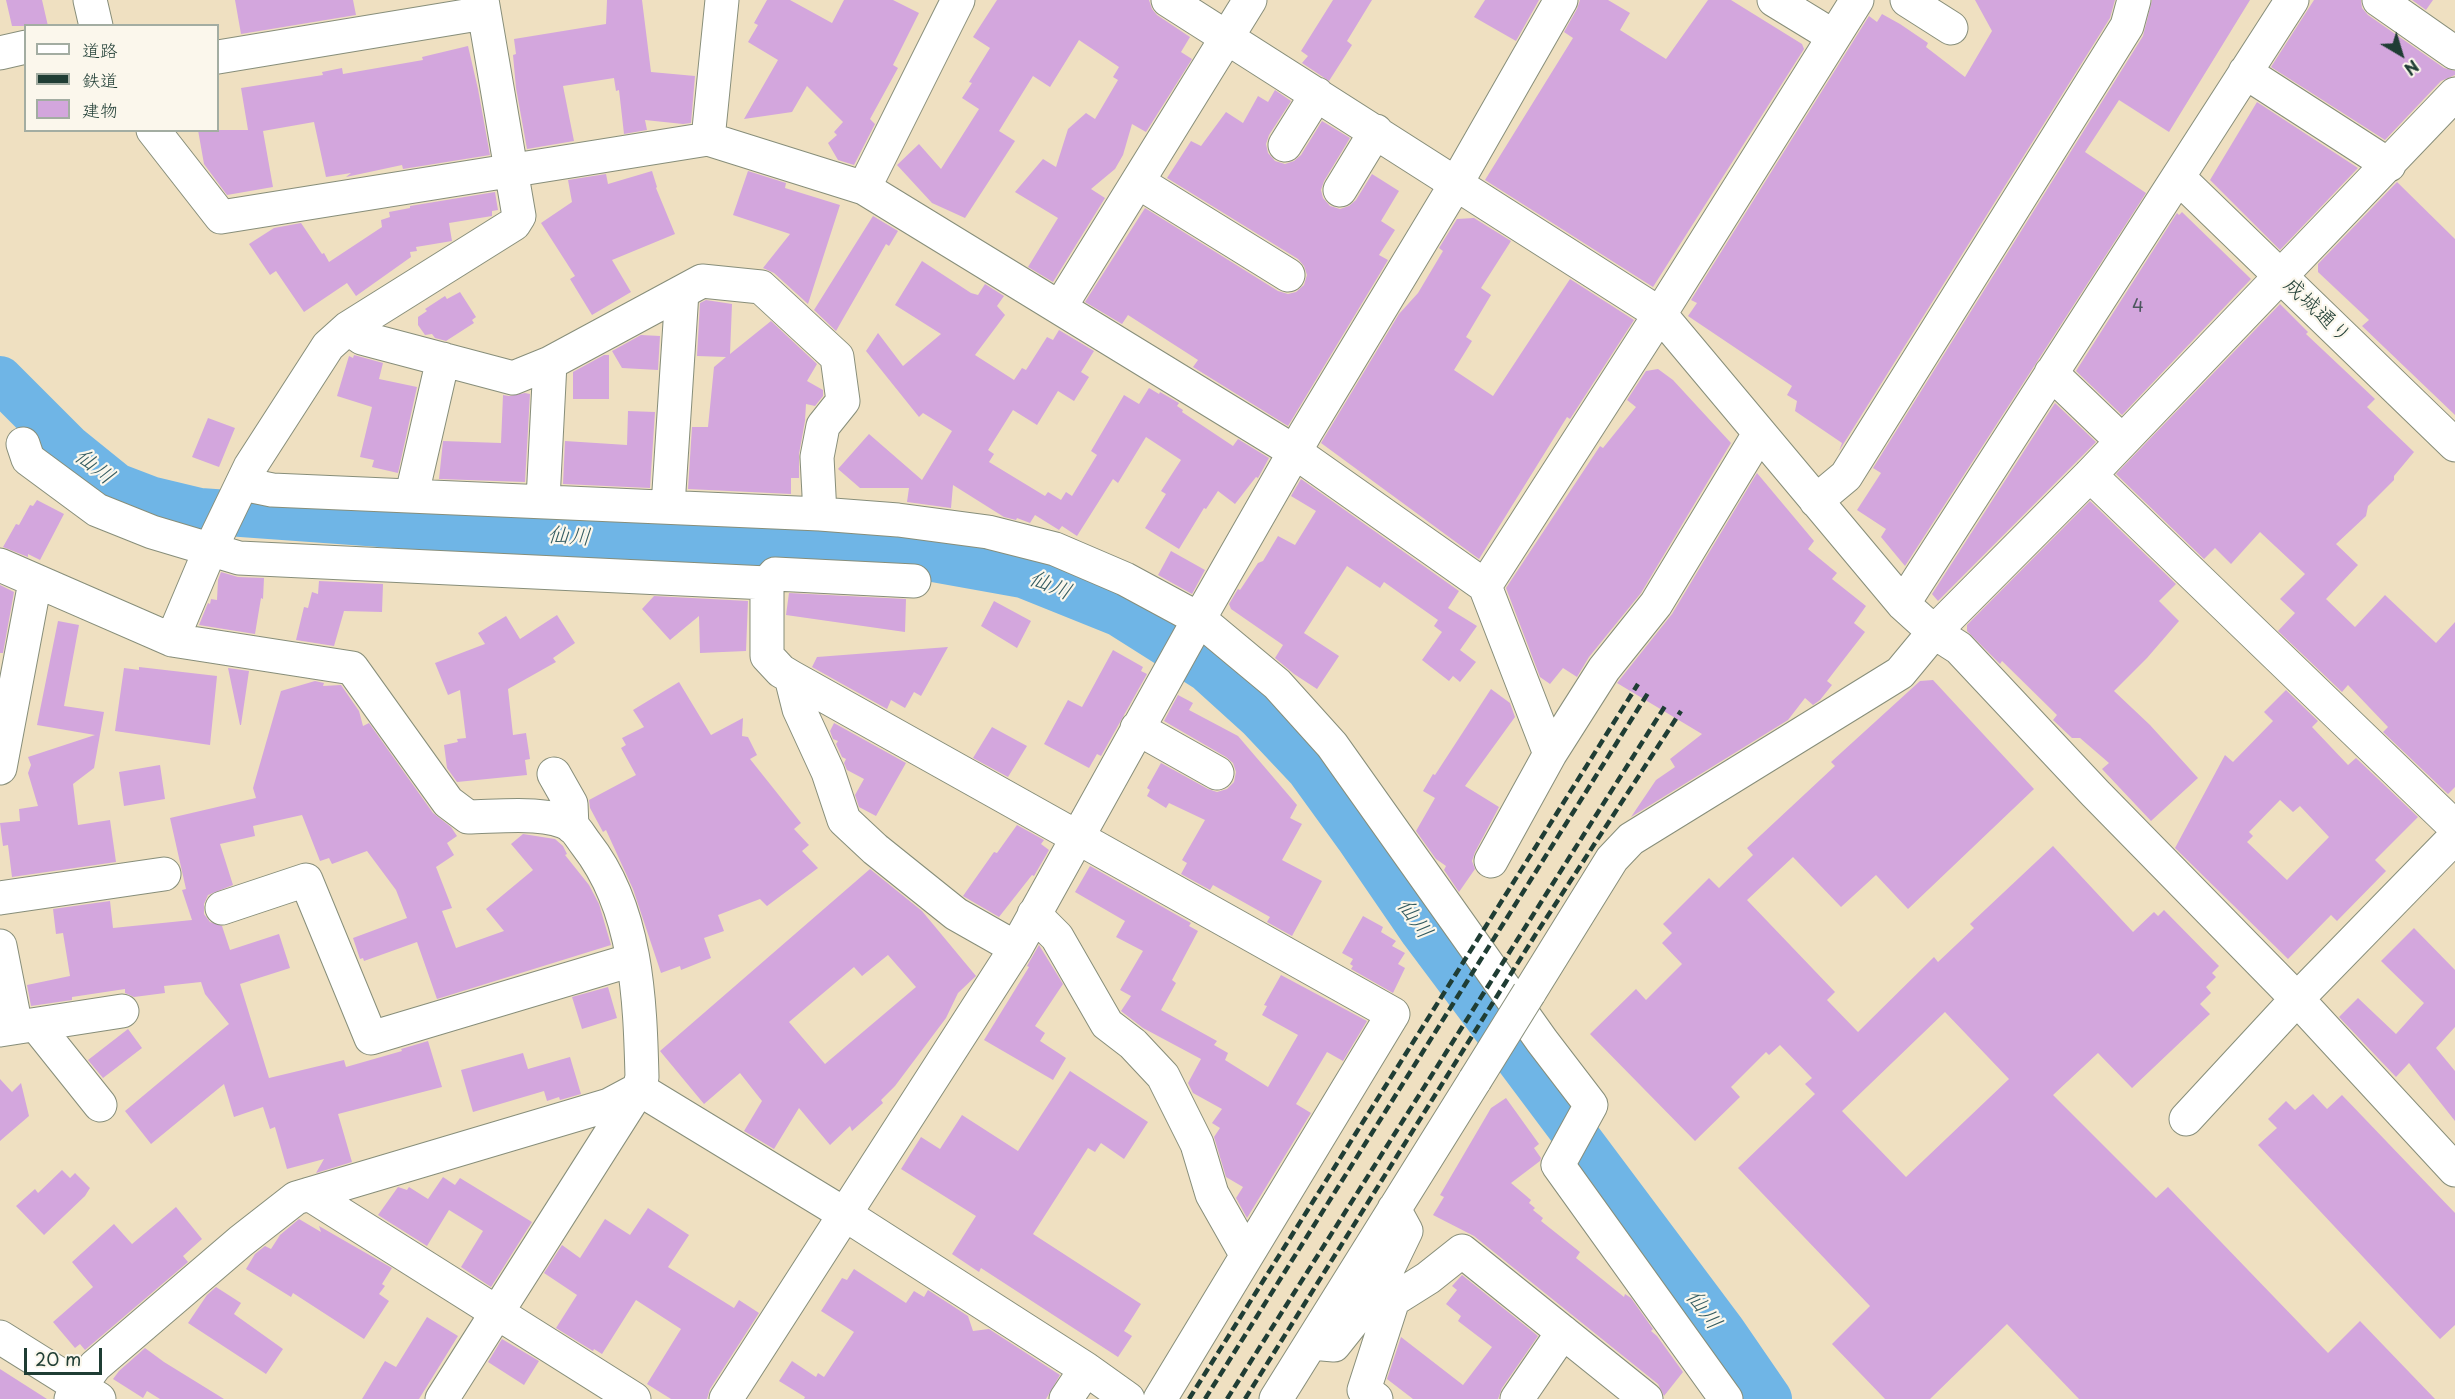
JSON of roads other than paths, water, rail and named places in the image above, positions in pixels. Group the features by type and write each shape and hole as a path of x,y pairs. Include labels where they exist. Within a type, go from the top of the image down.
{"street":[{"path":"90,0 96,24"},
{"path":"708,139 722,0"},
{"path":"864,188 958,0"},
{"path":"1168,0 1660,314 1903,604 1934,632 1959,648 2095,793 2297,999 2455,1170"},
{"path":"1060,307 1250,0"},
{"path":"726,1399 1016,948 1196,624 1561,0"},
{"path":"1774,0 1833,36"},
{"path":"1485,586 1660,314 1857,0"},
{"path":"1907,0 1951,28"},
{"path":"1816,501 1846,476 2127,26 2134,0"},
{"path":"1903,604 2292,0"},
{"path":"2379,0 2455,53"},
{"path":"172,640 213,542 250,467 328,346 348,328 514,224 519,216 483,6 219,57"},
{"path":"0,53 24,47"},
{"path":"2245,72 2389,165"},
{"path":"1285,145 1317,94"},
{"path":"1276,1399 1612,859 1631,839 1899,673 1934,632 2090,475 2455,94"},
{"path":"1340,190 1376,131"},
{"path":"155,132 221,217 708,139 864,188 1295,452 1485,586 1550,754"},
{"name":"成城通り","path":"2178,177 2455,446"},
{"path":"1138,182 1288,275"},
{"path":"348,328 362,338 513,378 550,363 702,281 761,287 837,357 843,401 823,426 817,457 820,514"},
{"path":"668,506 682,292"},
{"path":"412,494 443,359"},
{"path":"543,500 550,363"},
{"path":"2051,373 2122,441"},
{"path":"1491,861 1550,754 1604,669 1656,603 1759,434"},
{"path":"23,444 28,459 96,510 152,532 213,542 239,558 767,583"},
{"path":"2090,475 2455,827"},
{"path":"240,489 543,500 898,520 988,532 1055,549 1125,579 1196,624 1277,684 1332,745 1542,1041 1591,1105 1557,1165 1726,1399"},
{"path":"0,565 34,582 172,640 352,668 448,802 458,812 468,817 544,816 572,826 594,854 612,886 626,921 637,990 642,1053 642,1077 639,1089 442,1399"},
{"path":"914,581 775,574 767,583 767,656 791,677 1393,1014 1160,1399"},
{"path":"0,768 34,582"},
{"path":"791,677 799,709 828,772 844,820 875,849 957,914 1016,948"},
{"path":"1137,728 1217,773"},
{"path":"554,774 571,804 572,826"},
{"path":"2186,1119 2297,999 2455,837"},
{"path":"0,898 164,874"},
{"path":"222,908 306,880 371,1038 632,960"},
{"path":"1034,914 1057,937 1107,1024 1132,1044 1163,1076 1197,1144 1212,1194 1246,1254"},
{"path":"0,946 17,1027 99,1105"},
{"path":"17,1027 122,1011"},
{"path":"639,1089 846,1215 1086,1369 1128,1399"},
{"path":"0,1337 83,1395 95,1366 241,1241 296,1198 609,1105 639,1089"},
{"path":"309,1194 634,1399"},
{"path":"1376,1399 1364,1390 1385,1295 1407,1231 1394,1209"},
{"path":"1311,1343 1334,1345 1385,1295 1428,1278 1462,1251 1646,1399"},
{"path":"1517,1399 1563,1332"},
{"path":"1066,1399 1086,1369"}],"waterway":[{"name":"仙川","path":"0,379 69,448 116,486 150,499 200,511 603,540 906,554 1023,575 1120,614 1207,669 1260,717 1309,769 1422,930 1723,1332 1769,1399"}],"railway":[{"path":"1189,1399 1638,684"},
{"path":"1205,1399 1648,693"},
{"path":"1227,1399 1667,703"},
{"path":"1245,1399 1534,937 1681,711"}]}
